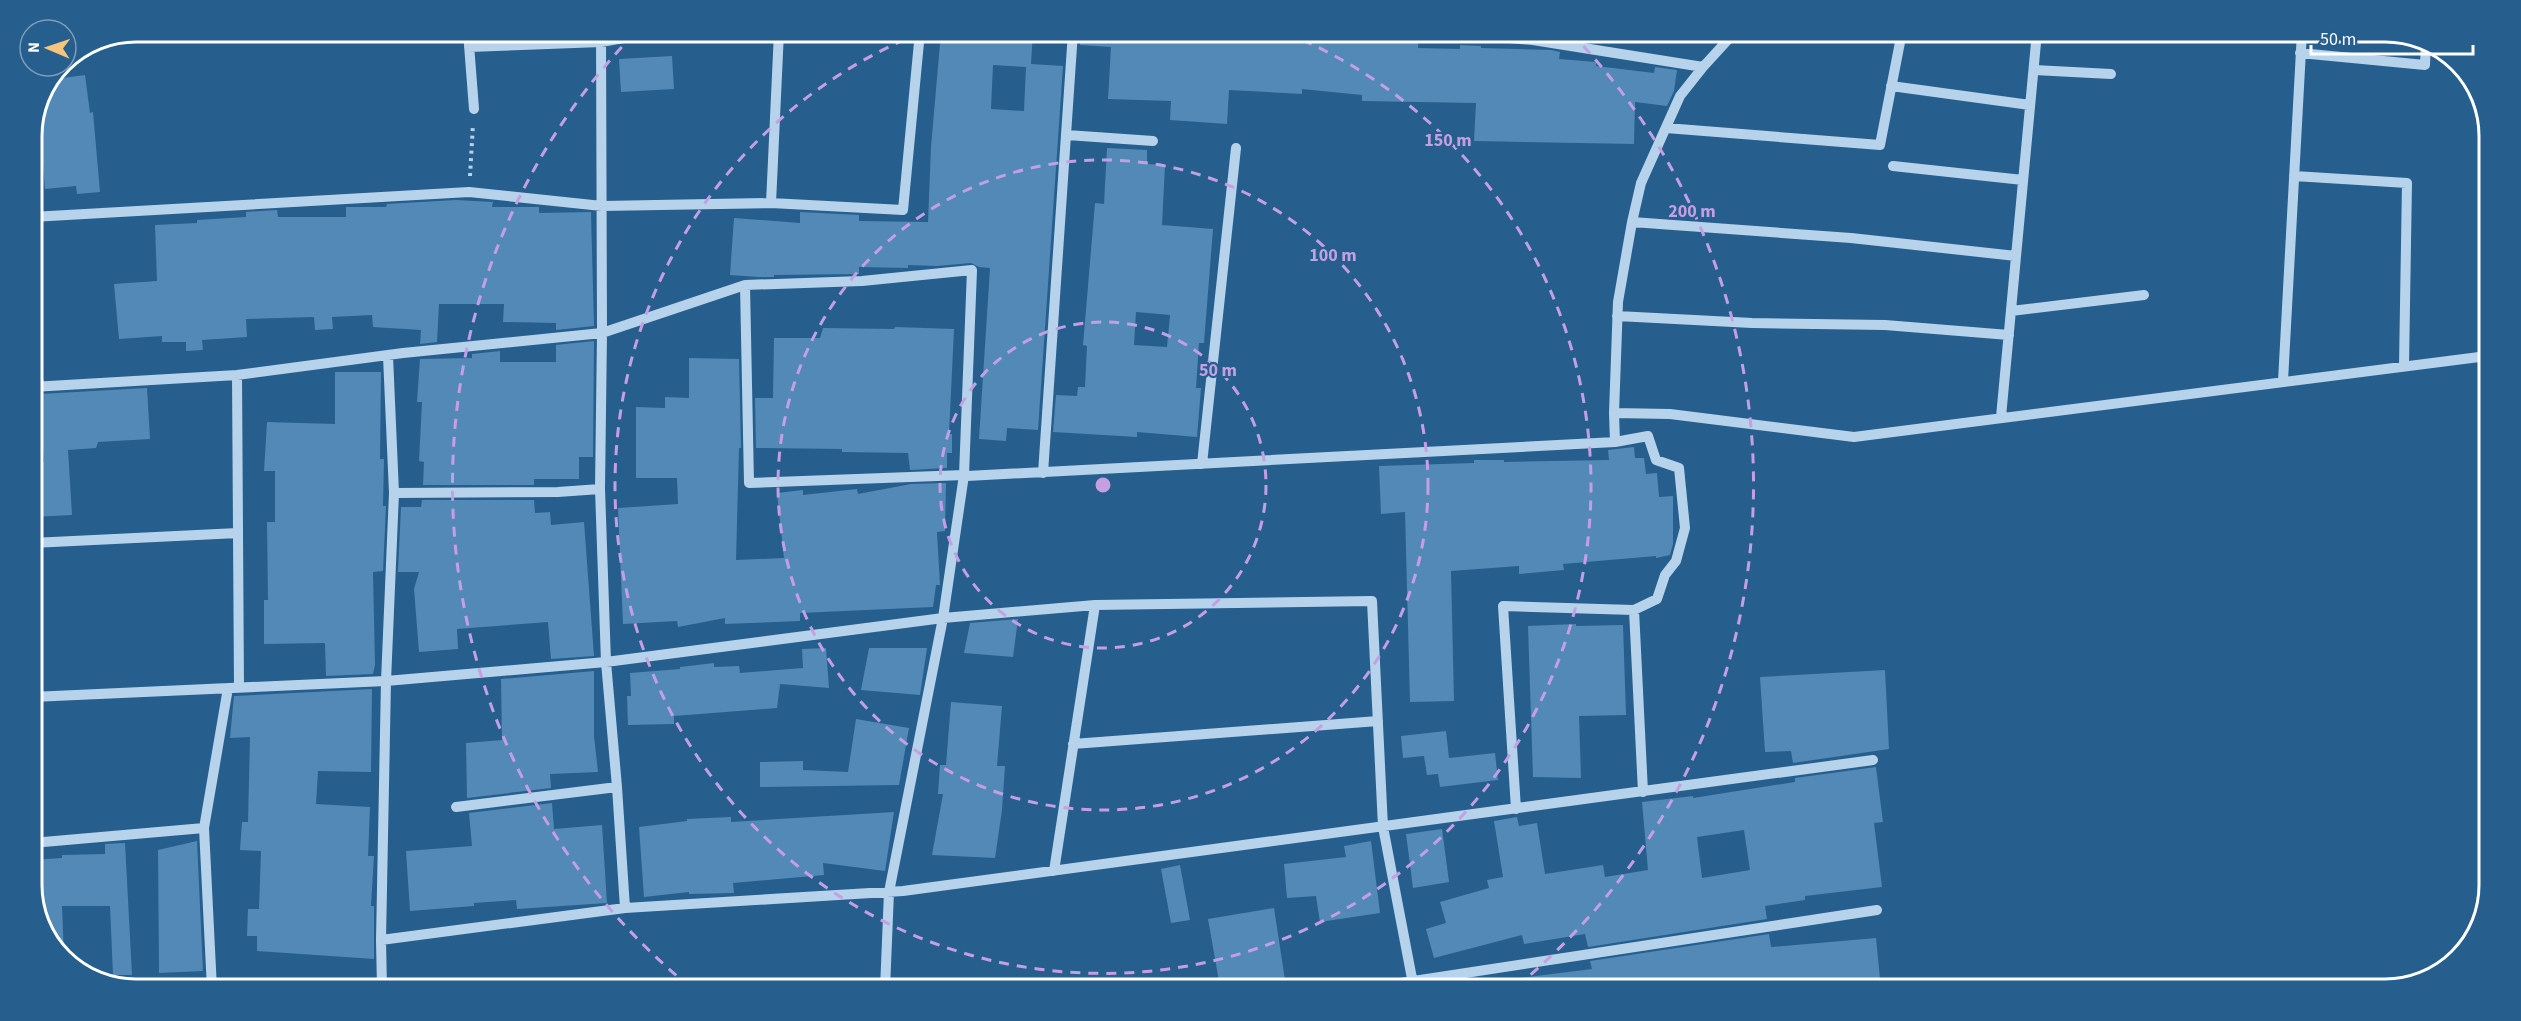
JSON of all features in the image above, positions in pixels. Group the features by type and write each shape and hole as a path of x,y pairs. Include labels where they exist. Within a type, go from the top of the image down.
{"street":[{"path":"469,42 474,109"},
{"path":"469,47 535,42"},
{"path":"601,42 600,489 606,662 625,908"},
{"path":"771,203 779,42"},
{"path":"42,216 469,192 602,206 771,203 903,210 919,42"},
{"path":"1043,473 1072,42"},
{"path":"1567,42 1703,67"},
{"path":"1615,441 1617,316 1632,222 1641,183 1680,96 1726,42"},
{"path":"1666,128 1880,145 1900,42"},
{"path":"2001,417 2036,42"},
{"path":"2283,381 2301,42"},
{"path":"2300,53 2425,65 2426,51"},
{"path":"2034,70 2111,74"},
{"path":"1891,86 2030,105"},
{"path":"1067,135 1153,141"},
{"path":"1202,464 1236,148"},
{"path":"1893,166 2023,180"},
{"path":"2294,176 2407,183 2404,366"},
{"path":"1632,222 1851,238 2016,256"},
{"path":"42,386 237,375 602,333 745,285 862,281 972,270 964,475 944,618 889,892 885,979"},
{"path":"745,285 749,483 1043,473 1615,441 1648,436 1656,460 1679,468 1685,528 1676,561 1665,575 1657,599 1634,610 1503,606 1516,809"},
{"path":"2011,311 2144,295"},
{"path":"1617,316 1752,323 1885,325 2009,335"},
{"path":"382,979 386,681 394,493 388,356"},
{"path":"1614,413 1670,414 1854,436 2479,357"},
{"path":"211,979 204,828 233,688 238,533 237,375"},
{"path":"394,493 558,492 600,489"},
{"path":"42,543 238,533"},
{"path":"42,697 386,681 606,662 944,618 1095,605 1372,600 1383,826 1412,979"},
{"path":"1054,871 1095,605"},
{"path":"1634,610 1643,792"},
{"path":"1073,744 1378,721"},
{"path":"381,940 625,908 889,892 1873,760"},
{"path":"456,807 617,787"},
{"path":"42,842 204,828"},
{"path":"1456,979 1877,910"}],"path":[{"path":"469,192 474,109"}],"building":[{"path":"940,42 1032,42 1031,64 1063,66 1038,430 1007,428 1006,441 979,439 990,268 979,267 971,263 937,266 908,265 908,268 859,267 859,274 774,275 774,277 730,275 734,218 800,223 800,212 859,215 859,221 928,222 931,147","holes":["993,65 1026,67 1024,111 991,109"]},
{"path":"1080,42 1418,42 1418,48 1460,49 1460,45 1481,46 1481,48 1551,50 1560,52 1559,59 1596,62 1596,66 1654,73 1655,67 1677,70 1674,91 1667,106 1635,102 1634,144 1474,141 1476,103 1362,101 1362,95 1302,89 1302,94 1229,90 1227,124 1170,120 1171,101 1108,99 1111,47 1080,45"},
{"path":"672,56 674,89 621,92 619,59"},
{"path":"85,75 90,113 93,112 100,192 77,194 76,186 45,189 42,151 44,117 49,100 62,78 78,78 78,76"},
{"path":"1107,148 1147,150 1147,164 1165,165 1162,225 1213,229 1204,343 1199,343 1196,388 1201,388 1197,437 1137,432 1137,437 1053,432 1056,395 1077,396 1078,387 1085,387 1087,346 1083,345 1095,203 1104,204","holes":["1136,312 1170,315 1167,347 1134,345"]},
{"path":"456,200 493,202 492,207 539,207 539,213 591,212 594,326 556,330 556,323 503,322 504,304 439,304 437,342 420,344 421,330 373,327 372,315 332,317 333,329 315,330 314,317 246,319 247,337 202,340 203,350 186,351 186,342 162,342 162,336 119,339 114,284 157,281 155,225 246,217 246,212 277,210 278,217 346,217 346,207 386,207 387,204"},
{"path":"895,327 954,329 949,434 952,434 952,453 947,453 947,468 910,470 908,453 842,452 842,449 756,448 755,398 773,398 774,338 820,338 823,328 894,329"},
{"path":"594,341 593,457 579,457 579,479 534,479 534,485 423,485 424,462 419,461 422,402 417,402 420,359 472,358 472,354 500,351 500,362 556,362 556,345"},
{"path":"689,358 739,359 741,448 739,448 736,560 784,558 777,493 803,490 803,495 857,489 858,494 911,484 946,483 945,531 937,532 940,585 936,585 933,607 800,613 800,621 725,624 725,618 678,627 677,621 623,624 618,508 678,504 677,478 636,478 636,407 665,408 665,397 689,398"},
{"path":"335,372 381,372 380,459 384,459 383,506 386,506 383,571 373,572 375,665 373,674 326,676 325,643 264,644 264,600 268,600 267,522 275,522 275,471 264,471 267,422 335,424"},
{"path":"147,388 150,439 98,442 96,448 68,450 72,515 42,516 42,462 44,462 42,394"},
{"path":"1634,447 1635,458 1644,458 1646,474 1657,473 1659,497 1673,496 1673,544 1670,555 1656,558 1656,556 1563,564 1564,570 1519,574 1519,566 1451,571 1454,701 1410,702 1405,512 1381,514 1379,466 1474,463 1474,460 1504,460 1504,462 1609,460 1608,450"},
{"path":"422,500 534,500 535,513 550,512 551,525 584,522 594,656 551,659 548,622 457,629 458,649 419,652 414,589 419,572 398,572 401,507 421,507"},
{"path":"1018,619 1013,657 964,653 970,623"},
{"path":"1576,624 1576,626 1623,625 1626,715 1579,716 1581,778 1533,777 1528,626"},
{"path":"826,648 829,688 780,684 777,708 674,716 674,724 628,725 627,696 631,696 630,673 680,669 680,667 714,663 714,667 739,666 740,673 803,668 802,649"},
{"path":"869,648 927,648 920,695 861,690"},
{"path":"1885,670 1889,749 1793,763 1791,751 1765,752 1760,677"},
{"path":"594,671 594,736 598,772 550,774 551,788 467,798 466,743 502,740 501,679"},
{"path":"372,689 371,772 318,771 316,804 370,807 368,856 374,856 371,906 374,906 374,959 257,951 257,936 247,936 248,909 259,909 261,851 240,850 242,822 248,822 250,737 230,738 234,696"},
{"path":"951,702 1002,706 997,766 1005,766 995,858 932,855 943,794 938,794 940,765 946,765"},
{"path":"856,719 909,728 899,785 760,787 760,762 803,761 803,770 848,772"},
{"path":"1446,731 1449,758 1495,753 1498,780 1440,787 1438,774 1427,775 1424,756 1403,758 1401,736"},
{"path":"1876,767 1883,822 1874,823 1882,887 1805,896 1805,900 1765,906 1767,919 1588,947 1585,934 1524,944 1522,935 1434,958 1426,929 1446,923 1440,902 1489,888 1487,880 1503,877 1494,821 1517,817 1519,826 1537,823 1545,874 1603,865 1605,877 1648,870 1642,802 1693,796 1693,798 1795,782 1795,778","holes":["1744,830 1750,870 1702,878 1697,837"]},
{"path":"552,803 554,829 602,825 607,903 517,909 516,900 410,911 406,851 472,846 469,813"},
{"path":"894,812 885,871 823,863 824,875 733,883 734,893 689,894 689,892 644,897 639,827 687,821 687,819 731,817 731,822"},
{"path":"1442,829 1449,882 1413,888 1406,834"},
{"path":"197,841 203,971 159,973 158,850"},
{"path":"1371,841 1380,913 1320,922 1316,896 1287,898 1284,864 1346,857 1344,846"},
{"path":"125,843 132,975 113,975 110,906 62,906 64,945 55,932 44,904 42,859 62,858 62,855 105,854 105,844"},
{"path":"1180,865 1190,920 1171,923 1161,869"},
{"path":"1274,908 1285,979 1219,979 1208,919"},
{"path":"1769,934 1771,947 1876,938 1880,979 1520,979 1592,969 1590,961"}]}
